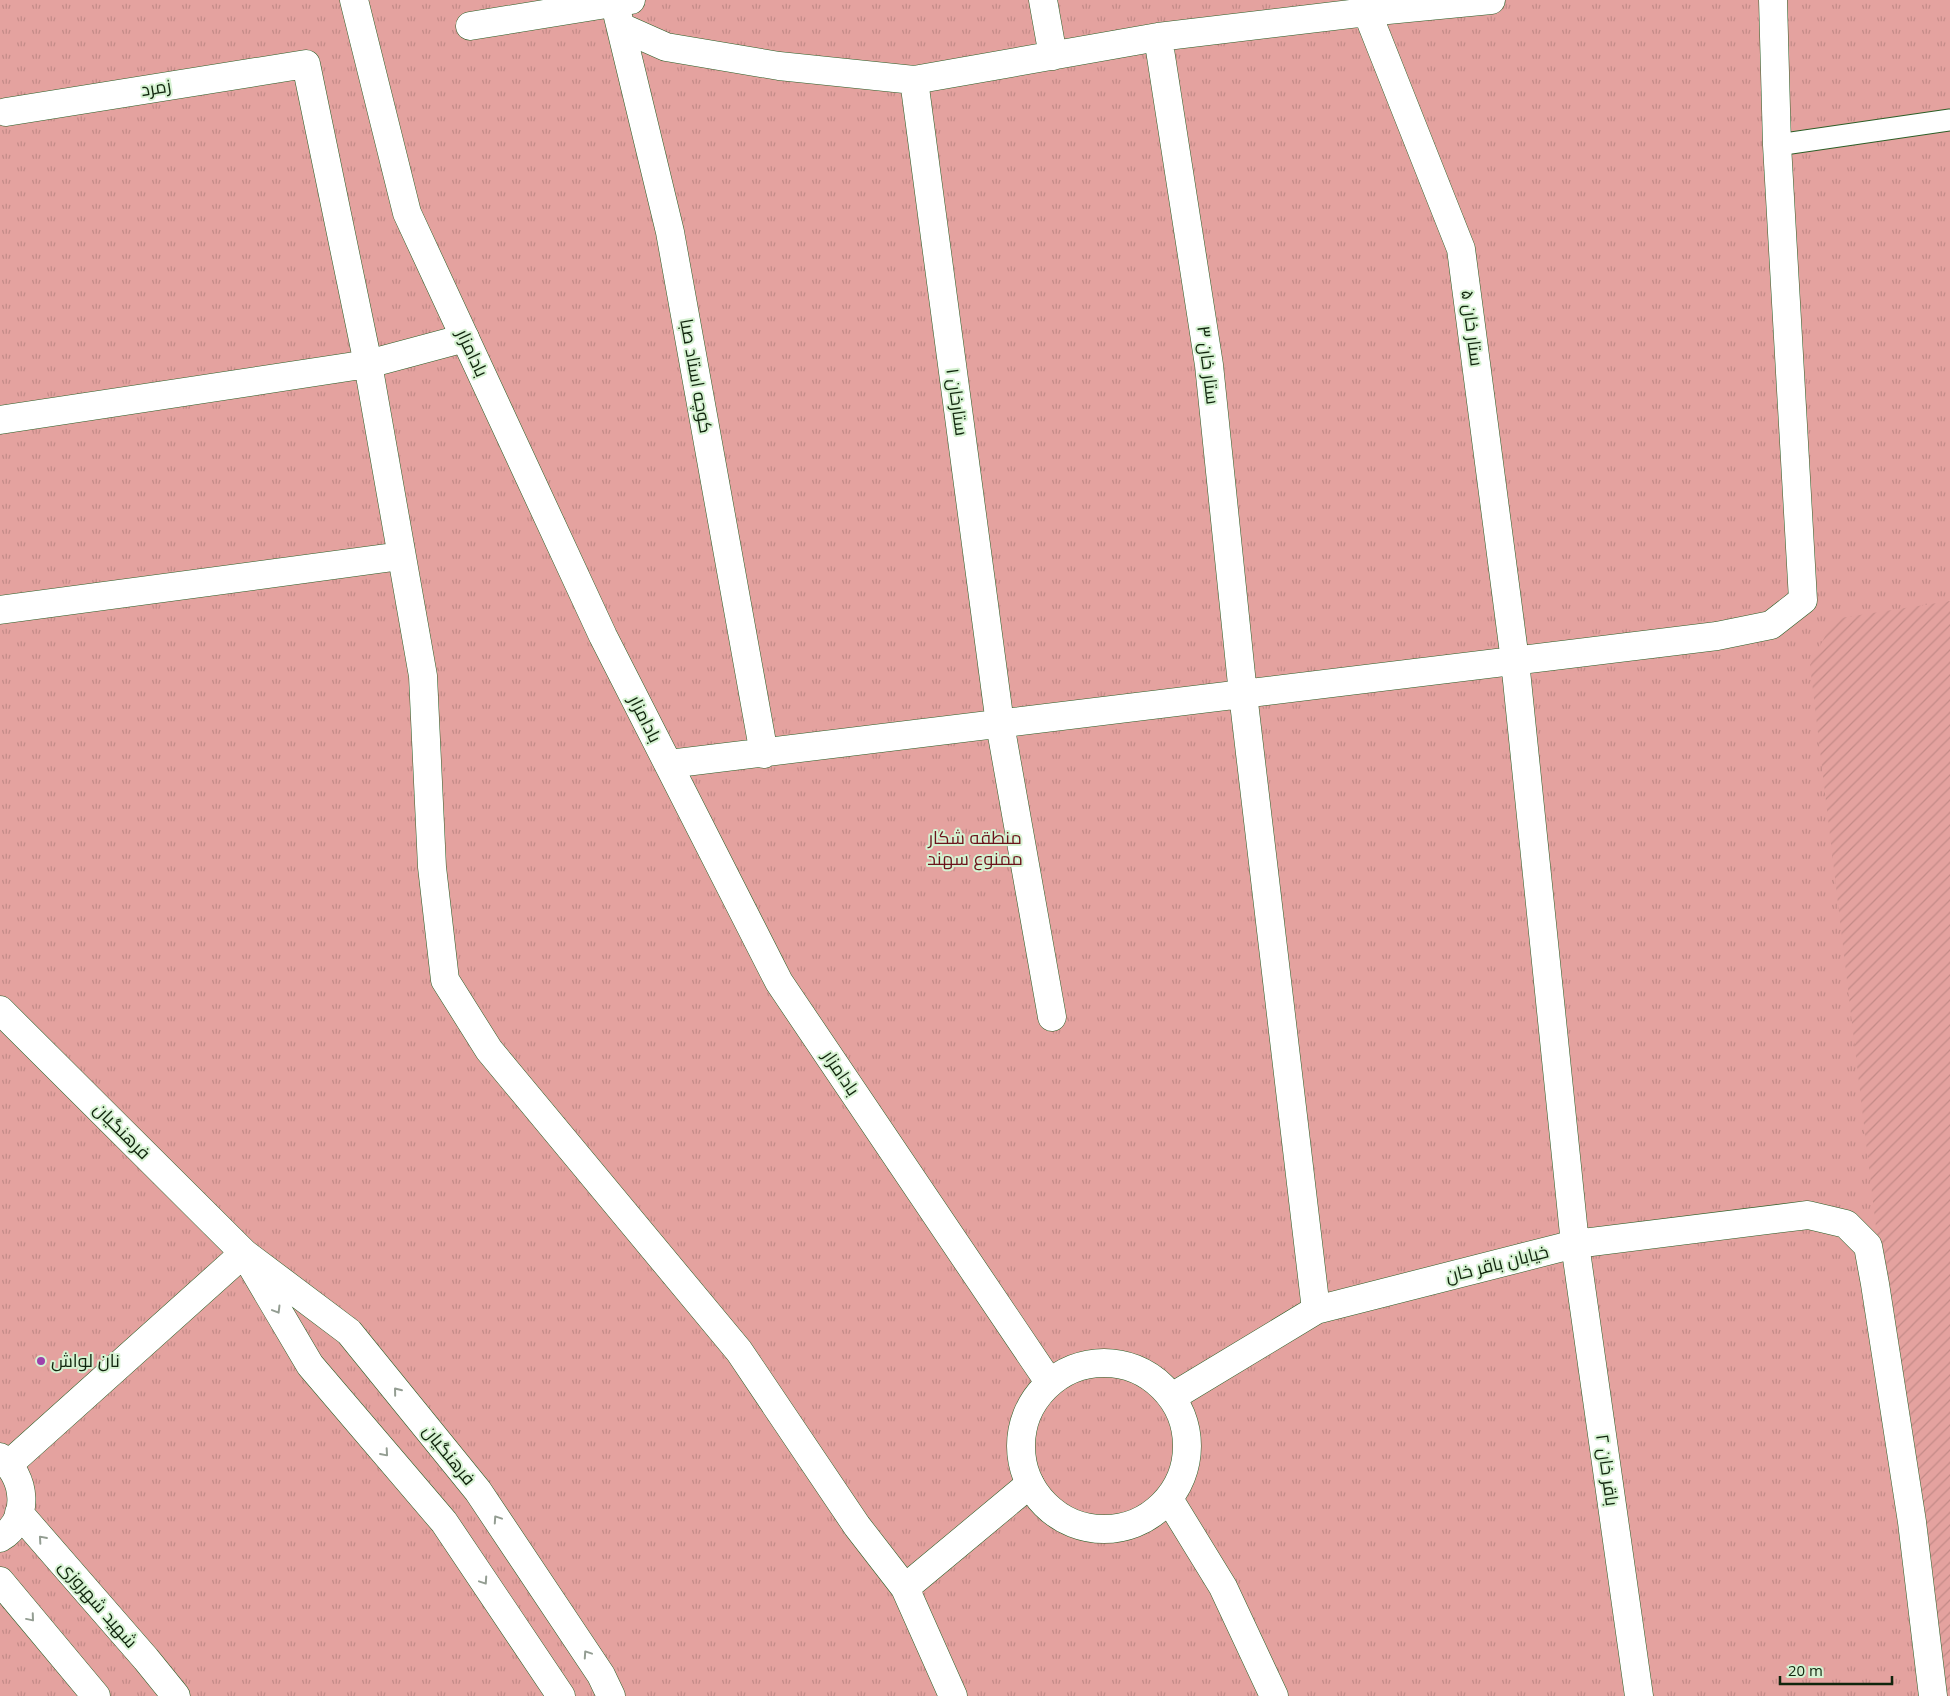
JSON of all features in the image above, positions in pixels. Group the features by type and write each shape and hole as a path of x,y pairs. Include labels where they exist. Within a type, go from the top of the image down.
{"street":[{"name":"بادامزار","path":"354,0 407,213 603,636 779,982 1049,1382"},
{"path":"1043,0 1053,56"},
{"path":"470,26 621,8 666,47 779,66 914,80 1313,9 1367,12 1491,0"},
{"path":"669,764 764,754 1717,636 1771,625 1803,600 1777,145 1773,0"},
{"name":"کوچه استاد صبا","path":"621,8 670,232 764,754"},
{"name":"ستار خان ۵","path":"1367,12 1461,249 1516,660 1575,1244"},
{"name":"ستار خان ۳","path":"1158,37 1209,365 1243,694 1316,1310"},
{"name":"زمرد","path":"6,112 306,64 368,364"},
{"name":"ستارخان ۱","path":"914,80 1000,724 1052,1017"},
{"path":"0,420 368,364 465,338"},
{"path":"368,364 423,676 432,867 446,980 489,1050 738,1351 857,1526 905,1588 953,1696"},
{"path":"0,610 401,556"},
{"name":"فرهنگیان","path":"0,1010 244,1252 349,1332 478,1490 602,1675 611,1696"},
{"name":"خیابان باقر خان","path":"1172,1397 1316,1310 1575,1244 1808,1215 1846,1224 1868,1246 1912,1522 1934,1696"},
{"name":"باقر خان ۲","path":"1575,1244 1639,1696"},
{"path":"0,1538 15,1524 19,1513 22,1492 18,1477 5,1460 244,1252"},
{"name":"فرهنگیان","path":"244,1252 310,1365 444,1522 562,1696"},
{"path":"1100,1362 1119,1364 1128,1366 1153,1378 1172,1397 1183,1422 1187,1449 1182,1475 1169,1499 1148,1516 1124,1527 1097,1529 1070,1522 1047,1507 1030,1484 1021,1458 1022,1430 1031,1404 1049,1382 1073,1368 1100,1362"},
{"path":"905,1588 1030,1484"},
{"path":"1169,1499 1223,1587 1274,1696"},
{"name":"شهید شهروزی","path":"19,1513 176,1696"},
{"path":"0,1581 96,1696"}],"lane":[{"path":"1777,145 1950,120"}],"green space":[{"name":"منطقه شکار ممنوع سهند","path":"0,0 1950,0 1950,1696 0,1696"},
{"path":"1950,601 1950,1696 1931,1696 1810,665 1834,619"}],"place":[{"name":"نان لواش","path":"41,1361"}]}
